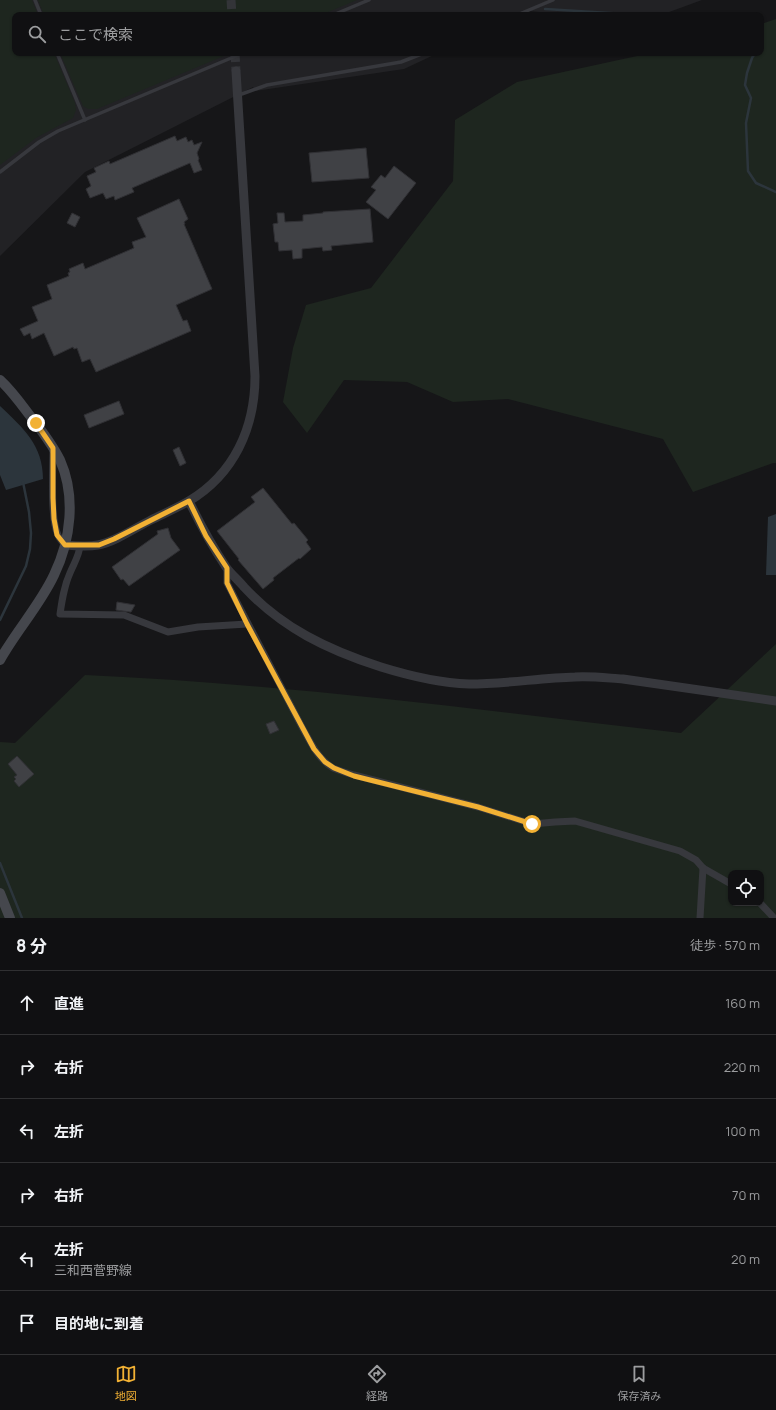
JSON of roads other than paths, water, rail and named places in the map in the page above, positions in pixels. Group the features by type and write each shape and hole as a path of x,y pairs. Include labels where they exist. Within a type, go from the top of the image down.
{"main road":[{"path":"0,380 9,389 53,448 60,461 69,490 70,507 65,545 54,575 46,590 0,660"},
{"path":"0,893 10,918"}],"street":[{"path":"53,448 53,498 54,519 57,535 65,545 80,546 99,545 114,539 189,501 208,487 224,471 241,445 252,414 255,393 255,376 236,71"},
{"path":"189,501 206,536 227,568 268,610 297,631 340,653 366,662 427,680 451,683 496,683 575,677 598,677 623,679 776,701"},
{"path":"80,546 79,557 70,574 63,593 60,614 124,616 168,632 198,627 247,624"},
{"path":"227,568 227,583 247,624 314,749 325,762 334,768 354,776 478,807 532,824 575,821 680,851 696,860 703,868 728,882"},
{"path":"700,918 703,868"},
{"path":"763,906 774,918"}],"lane":[{"path":"35,0 40,12"},
{"path":"340,12 369,0"},
{"path":"524,12 553,0"},
{"path":"58,56 85,120"},
{"path":"0,172 39,142 58,131 236,56"},
{"path":"237,95 267,85 401,62 416,56"}],"waterway":[{"path":"545,9 594,12"},
{"path":"753,56 747,73 745,85 751,98 746,123 748,171 756,183 776,192"},
{"path":"0,620 26,566 30,549 31,533 29,512 23,482"},
{"path":"0,863 22,918"}],"tunnel":[{"path":"231,0 232,12"},
{"path":"235,56 236,71"}]}
